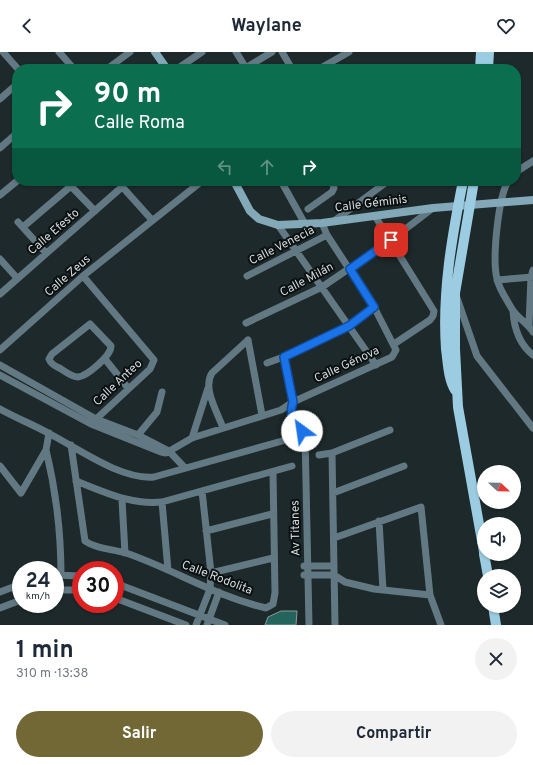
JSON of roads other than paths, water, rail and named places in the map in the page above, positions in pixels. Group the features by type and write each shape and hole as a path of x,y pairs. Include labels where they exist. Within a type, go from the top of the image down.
{"main road":[{"path":"480,64 481,52"},
{"path":"488,64 489,52"},
{"path":"457,394 450,382 445,320 446,286 462,186"},
{"path":"473,186 456,293 457,394 478,517"},
{"path":"494,613 496,625"}],"street":[{"path":"3,52 14,64"},
{"path":"114,64 130,52"},
{"path":"155,52 163,64"},
{"path":"184,64 202,52"},
{"path":"236,52 243,64"},
{"path":"252,64 272,52"},
{"path":"282,52 289,64"},
{"path":"328,64 349,52"},
{"path":"61,53 70,64"},
{"path":"0,99 12,88"},
{"path":"0,148 12,137"},
{"path":"521,169 533,161"},
{"path":"0,195 12,185"},
{"path":"46,253 20,225 65,186"},
{"path":"71,186 95,211"},
{"name":"Calle Efesto","path":"0,294 95,211 118,186"},
{"path":"122,186 152,220"},
{"name":"Calle Zeus","path":"0,350 84,276 196,186"},
{"name":"Calle Géminis","path":"237,186 250,211 259,219 278,225 322,223 433,208 533,200"},
{"path":"284,186 305,224"},
{"path":"308,209 332,192 333,186"},
{"path":"334,221 381,186"},
{"path":"506,186 501,203 495,250 497,280 513,311 516,332 533,355"},
{"name":"Calle Milán","path":"246,323 322,287 391,240 433,208"},
{"path":"375,216 391,240"},
{"path":"322,223 326,235 374,307 394,344"},
{"path":"278,225 376,365"},
{"name":"Calle Venecia","path":"247,276 326,235"},
{"name":"Calle Génova","path":"262,415 281,410 293,402 376,365 395,353 394,344 430,320 433,316 434,311 391,240"},
{"path":"0,259 17,278"},
{"path":"497,280 532,275 531,328"},
{"name":"Calle Anteo","path":"84,276 152,356 153,366 93,421"},
{"path":"456,293 478,356 533,428"},
{"path":"267,363 284,357 349,326 374,307"},
{"path":"513,311 531,328"},
{"path":"90,324 111,346 105,359 87,372 77,377 71,376 51,364 49,359 52,354 90,324"},
{"path":"0,375 153,450 166,453 192,438 262,415 248,340 212,373 208,380 208,388 192,438"},
{"path":"0,409 103,462 138,476 154,477 301,434 293,421 293,402 284,357"},
{"path":"105,359 128,388"},
{"path":"0,365 93,421 138,435 170,451 185,468"},
{"path":"208,388 223,428"},
{"path":"138,435 157,412 162,392"},
{"path":"319,455 332,453 390,430"},
{"path":"0,466 21,493 46,450 49,433"},
{"name":"Av Titanes","path":"301,434 305,566 304,625"},
{"name":"Calle Rodolita","path":"71,445 85,541 93,545 125,553 210,589 259,606 270,607 273,604 275,593 272,514 273,472"},
{"path":"46,450 54,483 59,518 58,561"},
{"path":"332,453 335,625"},
{"path":"76,481 122,500 142,503 162,502 292,466"},
{"path":"333,493 404,466"},
{"path":"196,625 210,589 211,574 202,491"},
{"path":"122,500 125,553"},
{"path":"162,502 168,570"},
{"path":"334,538 421,507 430,595 441,625"},
{"path":"206,531 272,514"},
{"path":"380,521 383,590"},
{"path":"211,574 273,558"},
{"path":"305,566 334,566"},
{"path":"305,575 334,575 344,582 383,590 430,595"},
{"name":"Av Titanes","path":"305,575 309,625"},
{"path":"0,592 12,587"},
{"path":"124,594 125,587 200,615 208,622 225,625"},
{"path":"208,622 219,592"},
{"path":"124,601 186,625"},
{"path":"0,608 12,603"}]}
